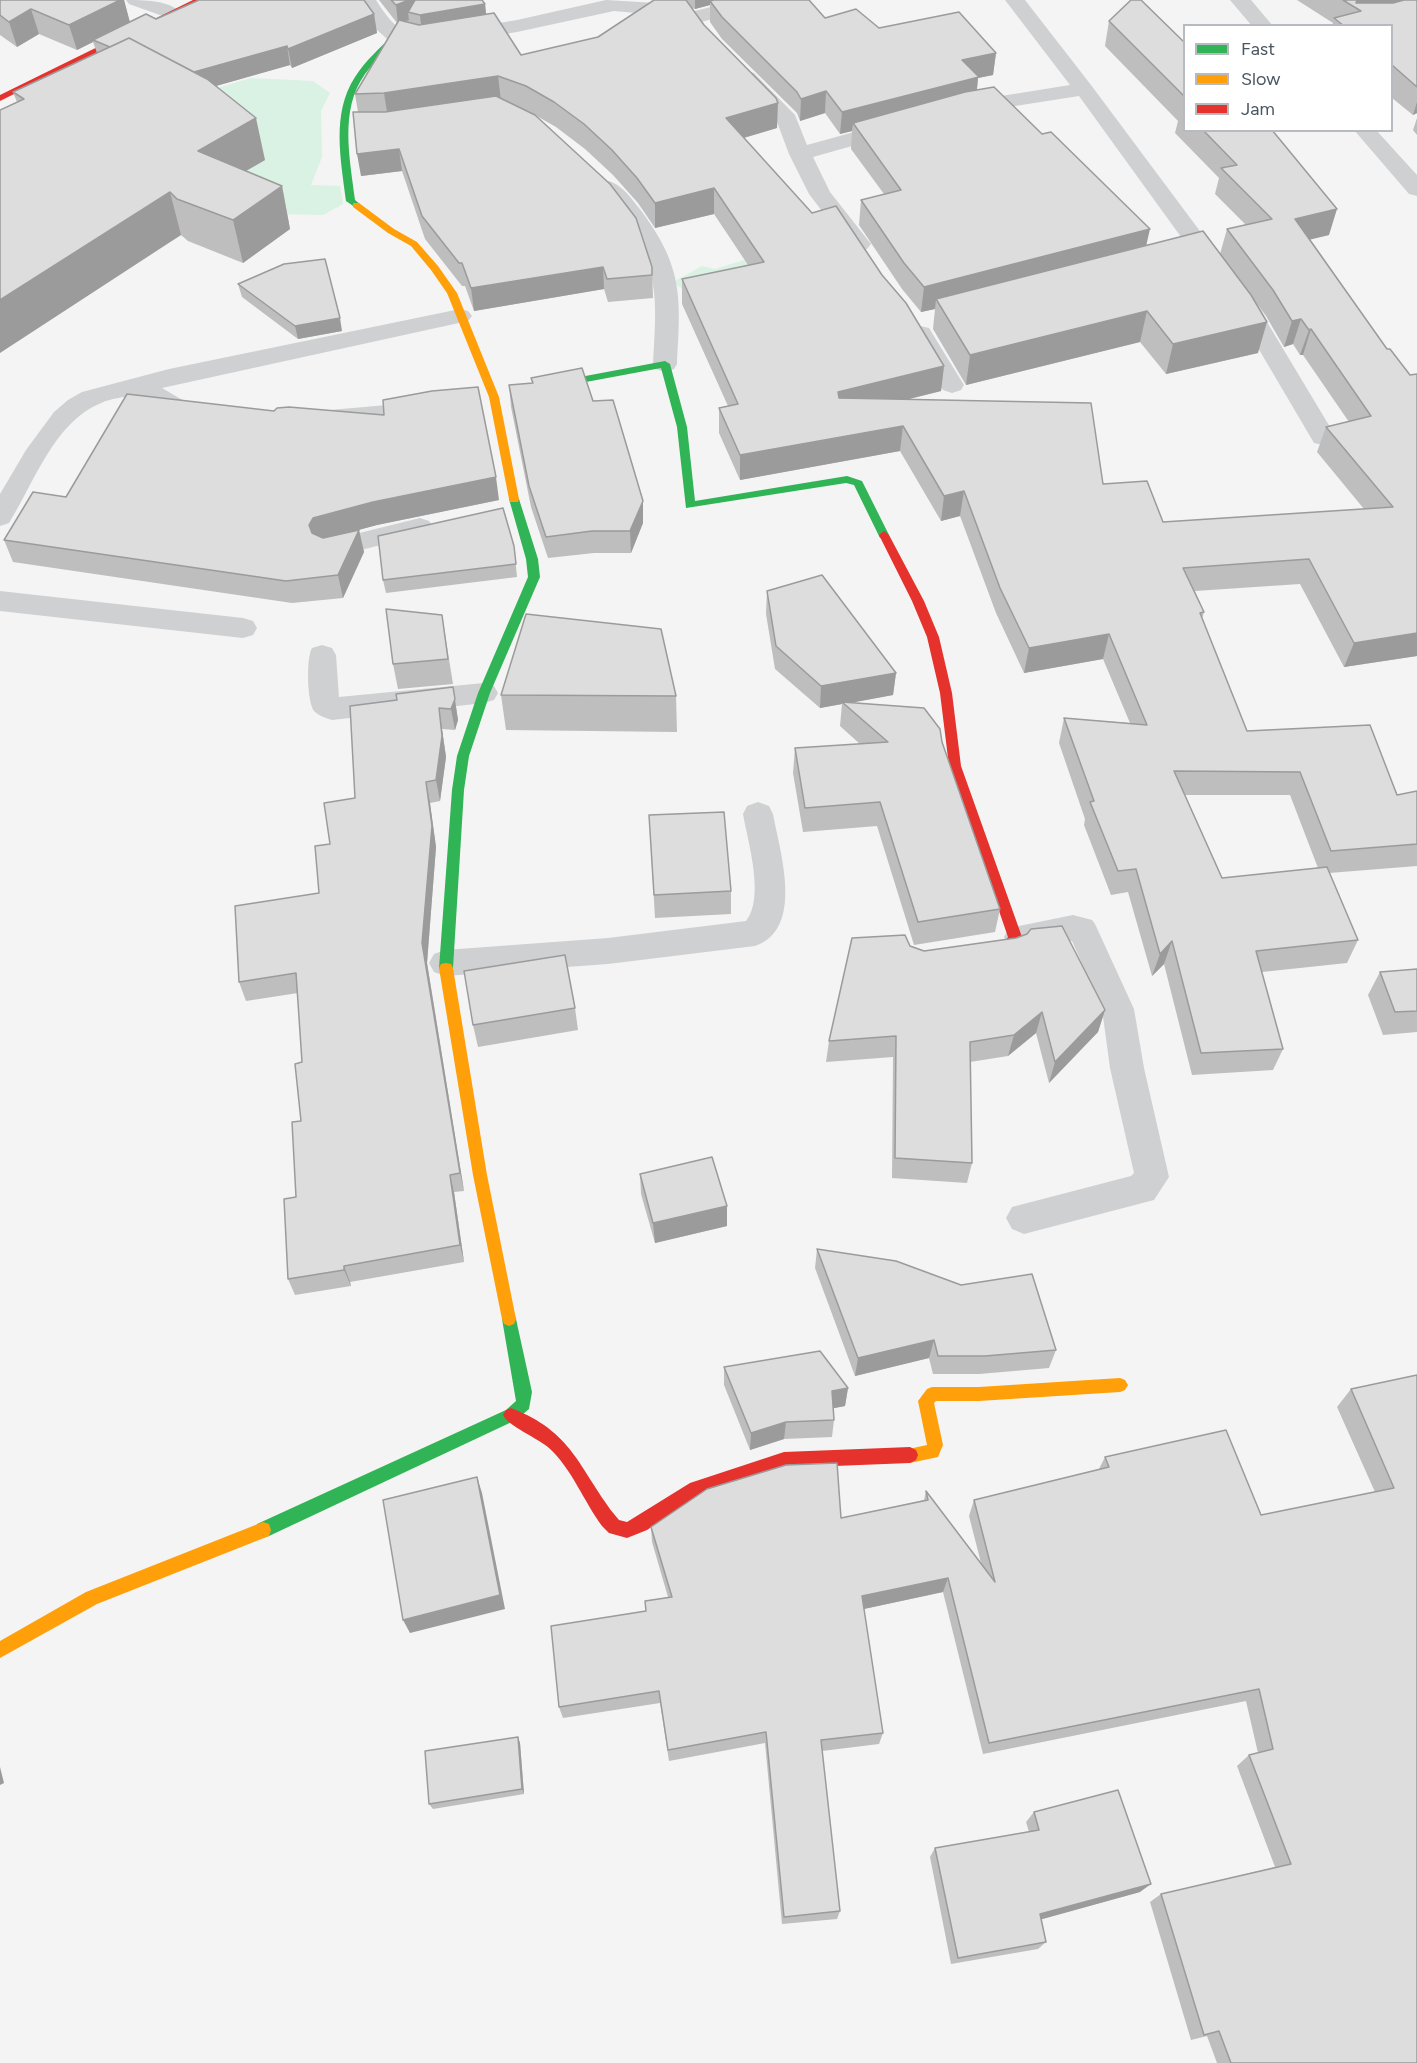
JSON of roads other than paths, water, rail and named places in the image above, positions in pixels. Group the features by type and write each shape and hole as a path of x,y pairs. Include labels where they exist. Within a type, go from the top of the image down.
{"street":[{"path":"136,0 171,13"},
{"path":"0,98 199,0"},
{"path":"366,0 381,24 396,37 408,42 517,26 585,9 614,5 673,10 694,18 707,37"},
{"path":"694,18 761,0"},
{"path":"1015,0 1084,89 1255,322 1323,437"},
{"path":"1240,0 1261,24"},
{"path":"0,1650 92,1598 276,1525 512,1415 524,1404 524,1392 480,1175 445,963 462,756 484,693 534,577 532,560 505,510 500,396 460,316 452,293 414,244 391,231 351,201 356,127 350,93 369,64 396,37"},
{"path":"729,60 787,120 800,154 820,194 870,259"},
{"path":"948,112 1084,89"},
{"path":"800,154 915,121"},
{"path":"1366,132 1417,189"},
{"path":"596,176 621,200 650,239 667,290 665,364 682,427 690,506 833,480 847,479 858,483 918,601 933,637 946,693 955,766 1016,938"},
{"path":"1178,256 1200,250"},
{"path":"0,517 49,435 70,410 90,398 141,386 169,376 460,316"},
{"path":"938,318 912,320 952,386"},
{"path":"529,390 665,364"},
{"path":"141,386 183,411 222,420"},
{"path":"306,418 342,417 426,406"},
{"path":"329,549 443,522"},
{"path":"0,601 243,628"},
{"path":"322,655 325,704 332,709 352,705 484,693"},
{"path":"445,963 608,951 755,933 768,916 771,892 758,814"},
{"path":"958,951 1010,945 1016,938 1073,928 1081,929 1118,1009 1127,1068 1152,1177 1142,1189 1024,1218"},
{"path":"512,1415 541,1430 562,1450 578,1471 603,1514 614,1526 627,1530 696,1488 784,1460 932,1452 935,1445 926,1401 932,1394 960,1396 1089,1384 1120,1385"}]}
